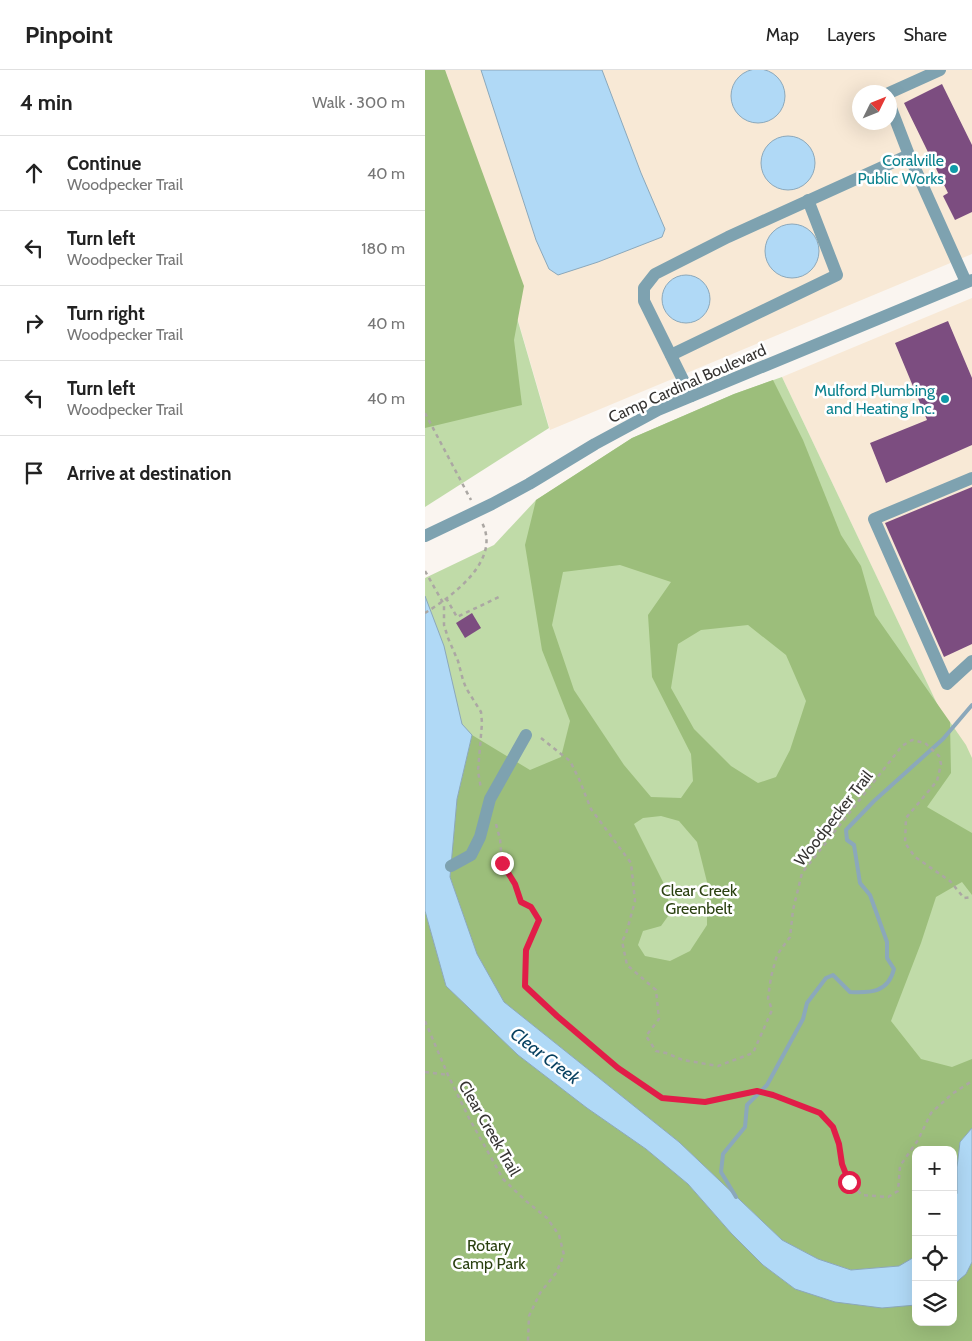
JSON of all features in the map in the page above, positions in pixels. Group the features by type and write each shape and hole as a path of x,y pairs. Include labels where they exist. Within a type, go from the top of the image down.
{"street":[{"path":"897,89 940,70"},
{"path":"897,124 909,155 969,281"},
{"path":"691,396 644,301 644,288 655,274 728,236 909,155"},
{"path":"671,355 837,275 808,200"},
{"name":"Camp Cardinal Boulevard","path":"425,536 477,512 529,484 595,444 658,410 969,281"},
{"path":"972,478 874,519 947,684 972,661"},
{"path":"451,866 471,855 480,837 490,798 527,735"}],"path":[{"path":"425,572 442,601 447,638 458,661 466,688 481,712 482,723 477,770 481,793 490,798"},
{"path":"425,613 446,598 457,617 499,597"},
{"name":"Woodpecker Trail","path":"541,738 570,761 591,809 631,863 635,901 626,934 622,941 627,965 656,990 659,1019 646,1036 656,1051 683,1060 719,1066 753,1053 772,1010 768,998 771,977 777,955 790,937 793,910 802,873 902,746 912,740 925,742 939,756 941,764 937,781 906,818 905,843 915,857 949,880 964,898 972,897"},
{"path":"494,820 500,839 502,863 515,884 521,902 531,907 539,920 526,950 525,986 618,1068 662,1098 705,1102 757,1091 820,1113 833,1127 839,1144 842,1164 849,1182 862,1195 888,1197 899,1191 899,1166 918,1140 931,1113 952,1094 972,1081"},
{"name":"Clear Creek Trail","path":"425,1021 469,1118 503,1178 526,1201 547,1218 559,1235 564,1255 556,1273 540,1293 529,1316 528,1341"},
{"path":"425,1072 448,1075"}],"shaded area":[{"path":"445,70 972,70 972,254 550,430"},
{"path":"972,298 972,778 782,377"}],"green space":[{"path":"425,70 445,70 549,428 425,507"},
{"path":"425,70 445,70 524,286 514,340 522,405 425,428"},
{"name":"Clear Creek Greenbelt","path":"782,377 950,731 950,722 966,745 972,758 972,1341 425,1341 425,578 494,545 536,500 632,438 734,394"},
{"path":"773,380 803,440 841,535 861,566 875,615 950,722 951,773 927,807 972,833 972,895 962,882 936,897 921,943 891,1021 921,1059 952,1067 972,1059 972,1128 960,1142 957,1167 957,1146 912,1146 912,1258 899,1266 851,1270 818,1259 782,1240 679,1142 504,1002 477,954 450,877 457,799 472,735 530,770 561,757 570,721 542,650 525,545 536,500 632,438 734,394","holes":["620,565 671,582 648,615 652,677 691,754 693,781 681,798 651,797 624,765 574,690 552,625 563,572","748,625 786,655 806,701 790,750 776,777 758,783 731,766 694,729 671,688 678,644 701,630","661,816 679,821 697,842 707,882 707,925 690,951 670,961 645,956 638,945 643,931 661,926 671,912 665,886 634,824 643,818"]},
{"name":"Rotary Camp Park","path":"425,911 446,986 518,1055 587,1108 646,1149 688,1184 731,1233 763,1265 795,1289 912,1306 912,1326 957,1326 957,1282 966,1274 972,1262 972,1341 425,1341"}],"water":[{"path":"758,69 768,71 777,77 783,86 785,96 783,106 777,115 768,121 758,123 748,121 739,115 733,106 731,96 733,86 739,77 748,71"},
{"path":"481,70 602,70 641,173 665,229 662,237 598,262 558,275 549,269 536,240"},
{"path":"788,136 798,138 807,144 813,153 815,163 813,173 807,182 798,188 788,190 778,188 769,182 763,173 761,163 763,153 769,144 778,138"},
{"path":"792,224 802,226 811,232 817,241 819,251 817,261 811,270 802,276 792,278 782,276 773,270 767,261 765,251 767,241 773,232 782,226"},
{"path":"681,275 691,275 700,279 706,285 710,299 706,313 700,319 691,323 681,323 672,319 666,313 662,304 662,294 666,285 672,279"},
{"name":"Clear Creek","path":"425,596 444,646 462,724 472,735 457,799 450,877 477,954 504,1002 679,1142 782,1240 818,1259 851,1270 899,1266 912,1258 912,1305 882,1308 835,1302 795,1289 763,1265 731,1233 688,1184 646,1149 587,1108 518,1055 446,986 425,911"},
{"path":"972,1128 972,1262 966,1274 957,1282 957,1167 960,1142"}],"building":[{"name":"Coralville Public Works","path":"942,84 972,145 972,212 955,220 943,196 948,193 904,103"},
{"name":"Mulford Plumbing and Heating Inc.","path":"948,321 972,378 972,445 886,483 870,443 927,420 895,343"},
{"path":"972,487 972,644 944,657 885,523"},
{"path":"472,613 481,628 465,638 456,623"}],"waterway":[{"path":"736,1197 721,1172 723,1154 745,1127 747,1105 767,1085 803,1019 807,1003 826,978 833,975 850,992 864,992 883,987 891,977 894,969 887,958 887,942 870,895 860,883 854,845 847,840 846,830 874,801 943,739 972,705"}],"place":[{"name":"Coralville Public Works","path":"954,169"},
{"name":"Mulford Plumbing and Heating Inc.","path":"945,399"}],"route":[{"path":"502,863 515,884 521,902 531,907 539,920 526,950 525,986 557,1016 618,1068 662,1098 705,1102 757,1091 820,1113 833,1127 839,1144 842,1164 849,1182"}]}
